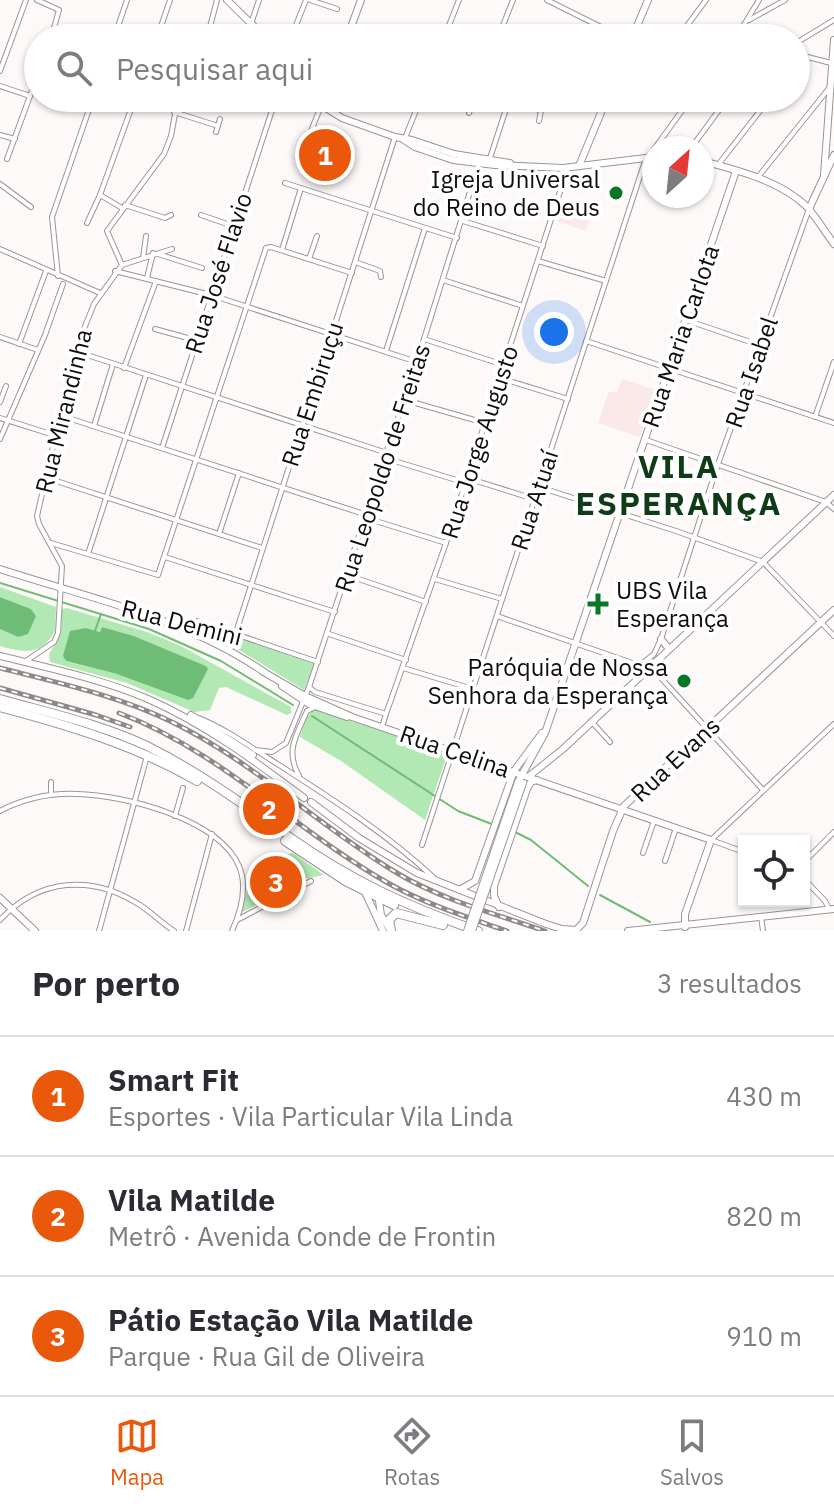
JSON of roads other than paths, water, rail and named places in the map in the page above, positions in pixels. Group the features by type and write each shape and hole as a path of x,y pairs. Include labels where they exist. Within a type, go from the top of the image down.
{"highway":[{"path":"0,699 80,722 145,746 223,790 321,866 365,892 470,931"},
{"path":"0,707 63,724 148,755 205,785 378,895 443,925"},
{"path":"391,931 389,920 396,913 470,931"}],"street":[{"path":"0,71 26,0"},
{"path":"37,0 54,6 60,13 56,24"},
{"path":"119,24 127,0"},
{"path":"162,24 170,0"},
{"path":"211,24 217,0"},
{"path":"227,0 254,24"},
{"path":"252,21 259,0"},
{"path":"297,24 308,0 337,9"},
{"path":"352,24 361,0"},
{"path":"450,24 459,0"},
{"path":"504,24 513,0"},
{"path":"638,24 648,0"},
{"path":"689,24 706,0"},
{"path":"746,24 759,0"},
{"path":"748,21 785,0"},
{"path":"550,1 596,24"},
{"path":"810,35 834,20"},
{"path":"824,175 834,40"},
{"path":"810,58 831,63"},
{"path":"0,86 24,94"},
{"path":"810,111 830,86"},
{"path":"7,159 24,112"},
{"path":"58,276 52,217 88,112"},
{"path":"87,223 130,112"},
{"path":"172,249 122,265 107,231 164,154 171,136 174,112 217,129 220,119"},
{"name":"Rua José Flavio","path":"162,448 271,112"},
{"path":"303,151 319,112"},
{"path":"335,112 342,118 444,157 568,167 642,158"},
{"path":"404,140 415,112"},
{"path":"490,159 503,112"},
{"path":"539,121 541,112"},
{"path":"579,166 601,112"},
{"name":"Rua Atuaí","path":"663,136 681,112"},
{"path":"700,136 718,112"},
{"path":"718,165 759,112"},
{"path":"756,179 809,112"},
{"path":"0,135 15,139"},
{"name":"Rua Embiruçu","path":"230,651 395,137"},
{"path":"809,209 834,155"},
{"path":"479,161 490,159 513,164"},
{"name":"Rua Leopoldo de Freitas","path":"255,750 272,752 283,746 309,687 463,221 479,161"},
{"path":"714,164 786,192 809,209 834,244"},
{"name":"Rua Jorge Augusto","path":"386,714 467,481 568,167"},
{"name":"Rua Maria Carlota","path":"521,774 547,727 736,171"},
{"name":"Rua Atuaí","path":"422,845 586,341 642,182"},
{"path":"285,183 457,238"},
{"path":"0,184 31,207"},
{"path":"282,250 301,188"},
{"path":"100,195 124,206 167,218 171,215"},
{"name":"Rua Isabel","path":"645,667 661,639 718,464 809,209"},
{"path":"201,215 233,226"},
{"path":"463,221 543,246"},
{"path":"386,352 425,228"},
{"path":"143,258 146,236"},
{"path":"309,259 317,236"},
{"path":"49,542 158,575 266,247 352,273"},
{"path":"0,249 100,293"},
{"path":"154,253 202,268"},
{"path":"147,278 154,253"},
{"path":"538,261 606,281"},
{"path":"355,262 379,270 381,277"},
{"name":"Rua Mirandinha","path":"43,651 56,638 62,566 38,520 44,477 75,351 100,293 122,265"},
{"path":"19,344 46,271"},
{"path":"115,271 211,295 417,362"},
{"path":"443,280 523,306"},
{"path":"124,368 156,281"},
{"path":"0,439 63,284"},
{"path":"686,320 760,345"},
{"path":"155,329 195,340"},
{"path":"0,337 38,350"},
{"path":"424,339 504,365"},
{"path":"586,341 834,423"},
{"path":"75,351 302,424 386,456 535,499"},
{"path":"815,417 834,362"},
{"path":"94,426 113,364"},
{"path":"88,554 146,375"},
{"path":"500,378 568,399"},
{"path":"0,402 6,386"},
{"path":"405,400 485,423"},
{"path":"59,415 446,543"},
{"path":"0,418 54,435"},
{"path":"645,440 826,502 834,509"},
{"path":"219,534 239,473"},
{"path":"44,477 262,548"},
{"path":"539,487 763,562 834,636"},
{"path":"470,931 521,774 541,767 645,667 669,649 834,495"},
{"path":"165,557 335,612"},
{"name":"Rua Demini","path":"0,569 166,622 189,620 318,662"},
{"path":"347,575 426,602"},
{"path":"434,578 502,599"},
{"name":"Rua Evans","path":"563,930 576,930 582,925 622,810 834,610"},
{"path":"497,616 645,667 708,728 763,790"},
{"name":"Rua Celina","path":"166,622 230,651 316,707 454,750 711,840"},
{"path":"328,634 406,660"},
{"path":"661,639 669,649"},
{"path":"24,662 43,651 49,668"},
{"path":"0,656 117,687 166,708 216,735 377,851 499,907 563,930"},
{"path":"403,668 473,689"},
{"name":"Rua Celina","path":"309,687 315,692 386,714 382,727"},
{"name":"Rua Celina","path":"304,698 352,717"},
{"path":"300,779 293,766 292,751 307,711 316,707"},
{"path":"166,708 215,725 255,750 371,827 438,881"},
{"path":"191,715 265,764 285,784"},
{"path":"591,721 610,742"},
{"path":"686,929 685,914 711,840 834,724"},
{"name":"Rua Maria Carlota","path":"458,889 473,884 499,813 547,727"},
{"path":"537,748 541,767"},
{"path":"99,931 148,755"},
{"path":"499,907 493,892 500,868 527,789 531,782 537,780"},
{"path":"51,782 51,795"},
{"path":"175,816 183,788"},
{"path":"0,811 51,795 93,795 175,816 212,834 234,857 242,876 243,897 232,931"},
{"path":"643,853 654,821"},
{"path":"665,861 676,830"},
{"path":"810,856 834,832"},
{"path":"186,931 212,834"},
{"path":"711,840 738,850"},
{"path":"483,862 490,868 500,868"},
{"path":"237,920 311,881"},
{"path":"0,920 32,894 55,886 85,883 111,889 139,904 174,931"},
{"path":"810,885 831,909"},
{"path":"365,892 383,931"},
{"path":"378,895 381,915 391,931"},
{"path":"0,898 35,931"},
{"path":"628,931 686,929 761,916 831,909"},
{"path":"761,916 763,931"}],"waterway":[{"path":"0,583 149,629 221,661 293,705"},
{"path":"95,631 101,614"},
{"path":"312,716 458,811 502,828"},
{"path":"515,832 531,840 588,886"},
{"path":"600,895 650,922"}],"railway":[{"path":"0,668 111,698 174,723 232,757 341,836 414,883 545,931"},
{"path":"0,688 130,727"},
{"path":"119,713 191,748 354,862 402,891 507,931"}],"place":[{"name":"Smart Fit","path":"325,155"},
{"name":"Igreja Universal do Reino de Deus","path":"616,193"},
{"name":"UBS Vila Esperança","path":"598,604"},
{"name":"Paróquia de Nossa Senhora da Esperança","path":"684,681"},
{"name":"Vila Matilde","path":"269,809"},
{"name":"Pátio Estação Vila Matilde","path":"276,882"}],"district":[{"name":"VILA ESPERANÇA","path":"679,484"}]}
